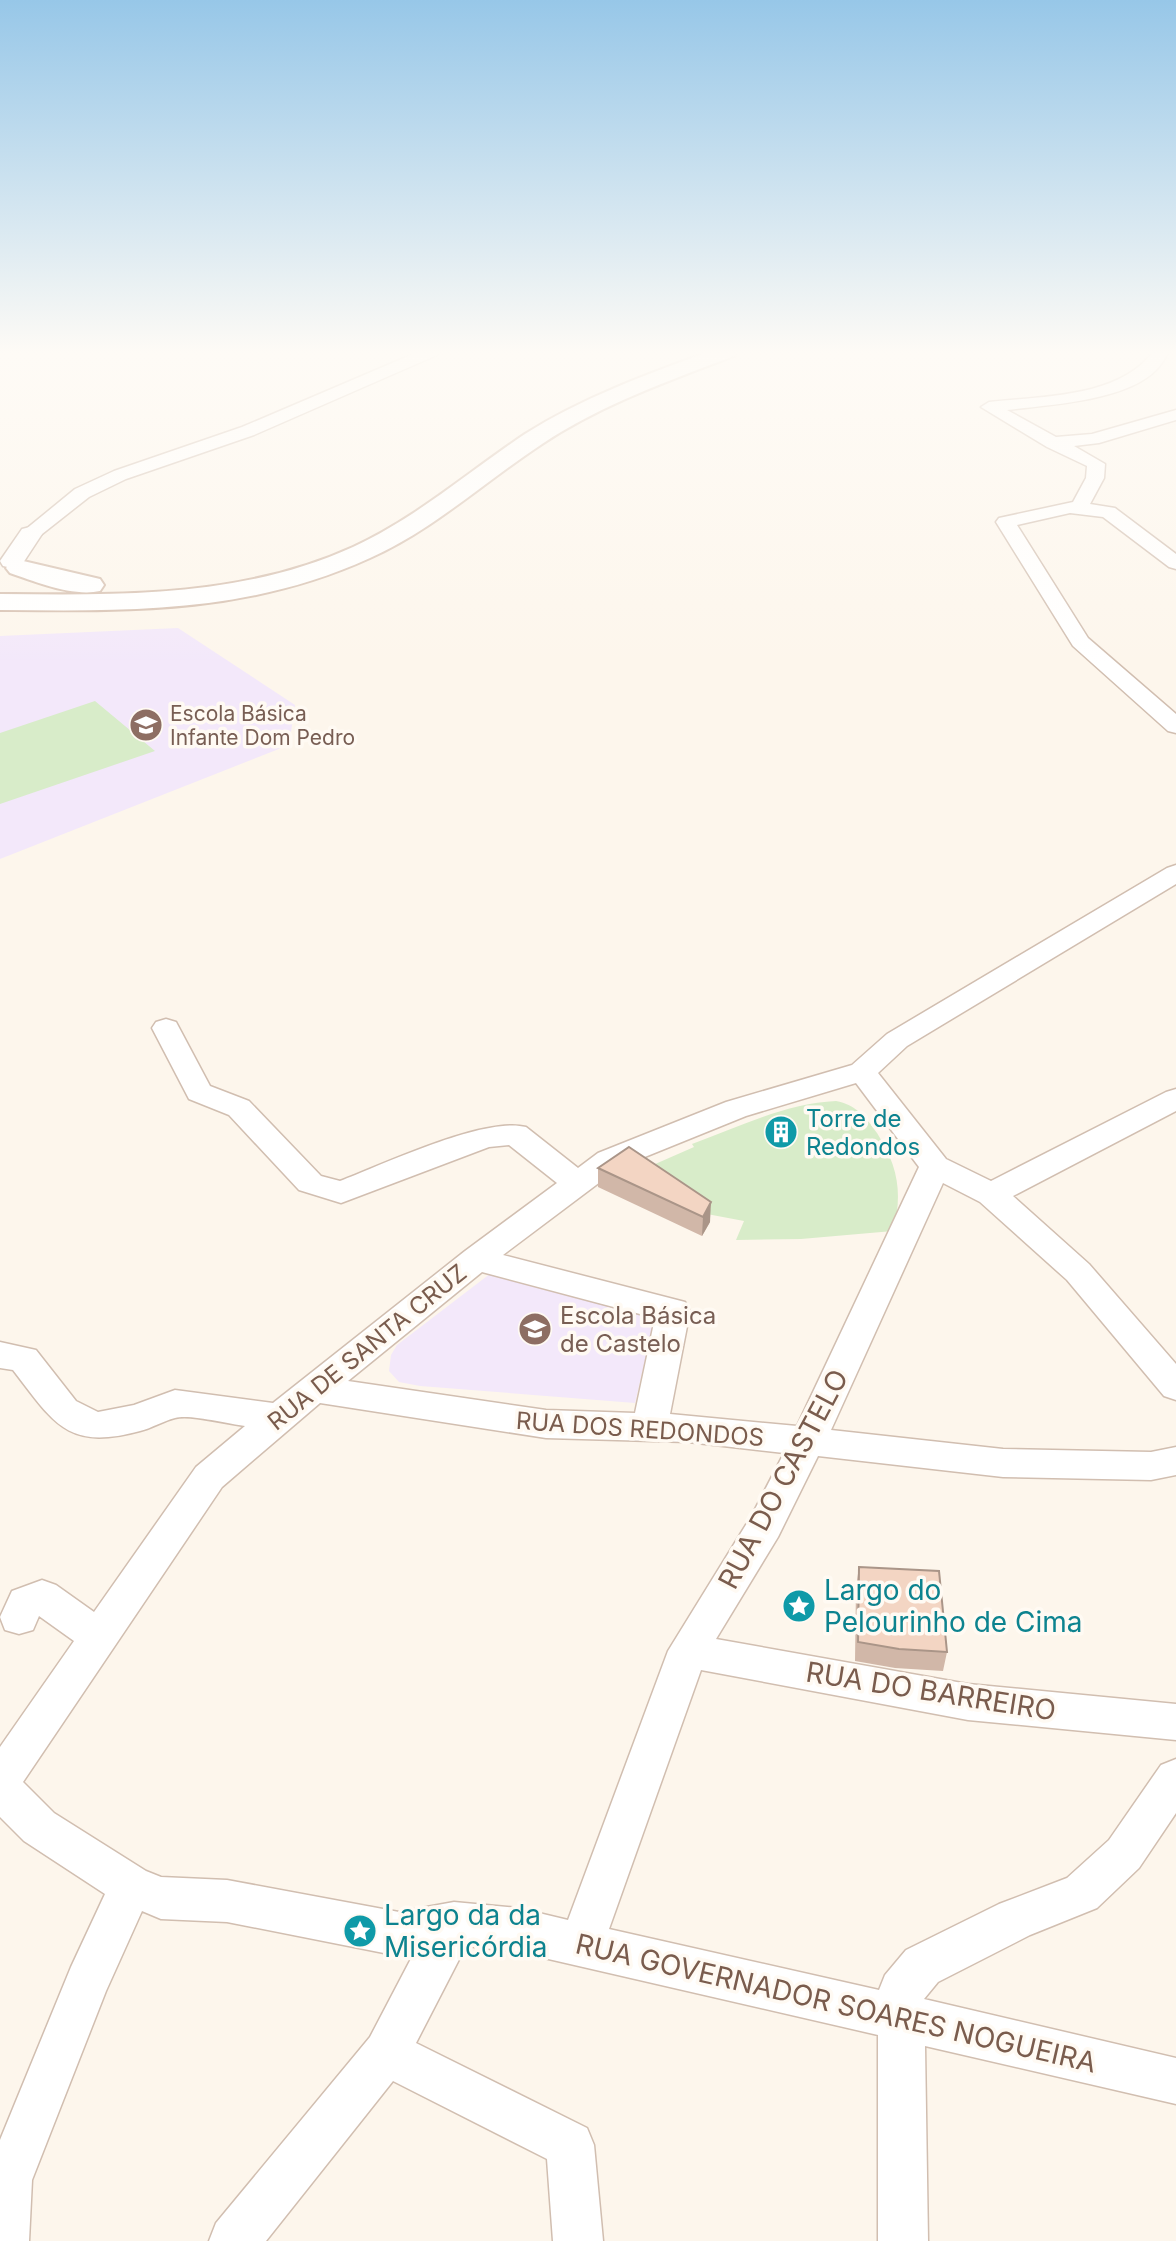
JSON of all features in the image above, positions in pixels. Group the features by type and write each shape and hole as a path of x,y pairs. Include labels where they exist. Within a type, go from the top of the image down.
{"main road":[{"path":"8,557 75,584 138,588 192,582 303,557 358,533 473,457"},
{"path":"0,602 130,603 194,597 261,584 334,563 389,539 510,457"},
{"path":"0,593 20,576 8,557"}],"street":[{"path":"8,557 30,534 82,493 120,475 174,457"},
{"path":"1079,509 1095,478 1096,464 1081,457"},
{"path":"1176,563 1108,512 1070,507 1006,522 1080,642 1176,726"},
{"path":"1176,873 897,1040 862,1072 935,1166 991,1194 1078,1272 1176,1387"},
{"path":"166,1028 199,1092 239,1108 310,1184 341,1192 485,1137 515,1134 577,1184"},
{"name":"RUA DE SANTA CRUZ","path":"0,1782 209,1477 279,1417 476,1259 609,1160 736,1109 862,1072"},
{"path":"991,1194 1176,1099"},
{"name":"RUA DO CASTELO","path":"581,1945 688,1651 765,1526 807,1443 935,1166"},
{"path":"476,1259 673,1311 650,1426"},
{"path":"0,1355 24,1359 64,1411 95,1426 139,1418 175,1403 279,1417"},
{"name":"RUA DOS REDONDOS","path":"315,1390 546,1424 650,1426 1003,1463 1151,1466 1176,1461"},
{"path":"19,1618 26,1603 42,1596 97,1637"},
{"name":"RUA DO BARREIRO","path":"688,1651 968,1702 1176,1722"},
{"path":"903,2241 901,1991 922,1966 1014,1919 1082,1892 1124,1854 1176,1778"},
{"name":"RUA GOVERNADOR SOARES NOGUEIRA","path":"0,1788 39,1827 131,1886 161,1898 227,1901 399,1934 454,1923 518,1930 1176,2081"},
{"path":"4,2241 4,2179 131,1886"},
{"path":"234,2241 386,2053 454,1923"},
{"path":"386,2053 570,2146 583,2240"}],"shaded area":[{"name":"Escola Básica Infante Dom Pedro","path":"178,628 295,705 289,745 0,859 0,636"},
{"name":"Escola Básica de Castelo","path":"495,1270 656,1313 635,1403 420,1386 399,1382 389,1371 391,1355 397,1345"}],"green space":[{"path":"95,701 155,751 0,804 0,733"},
{"path":"836,1101 855,1108 864,1116 890,1157 898,1192 893,1231 801,1239 736,1240 744,1221 691,1211 637,1172 694,1147 692,1144 763,1117 799,1106"}],"building":[{"path":"629,1147 711,1202 703,1217 598,1168"},
{"path":"859,1567 939,1571 947,1652 899,1649 858,1642"}],"place":[{"name":"Escola Básica Infante Dom Pedro","path":"146,725"},
{"name":"Torre de Redondos","path":"781,1132"},
{"name":"Escola Básica de Castelo","path":"535,1329"},
{"name":"Largo do Pelourinho de Cima","path":"799,1606"},
{"name":"Largo da da Misericórdia","path":"360,1931"}]}
